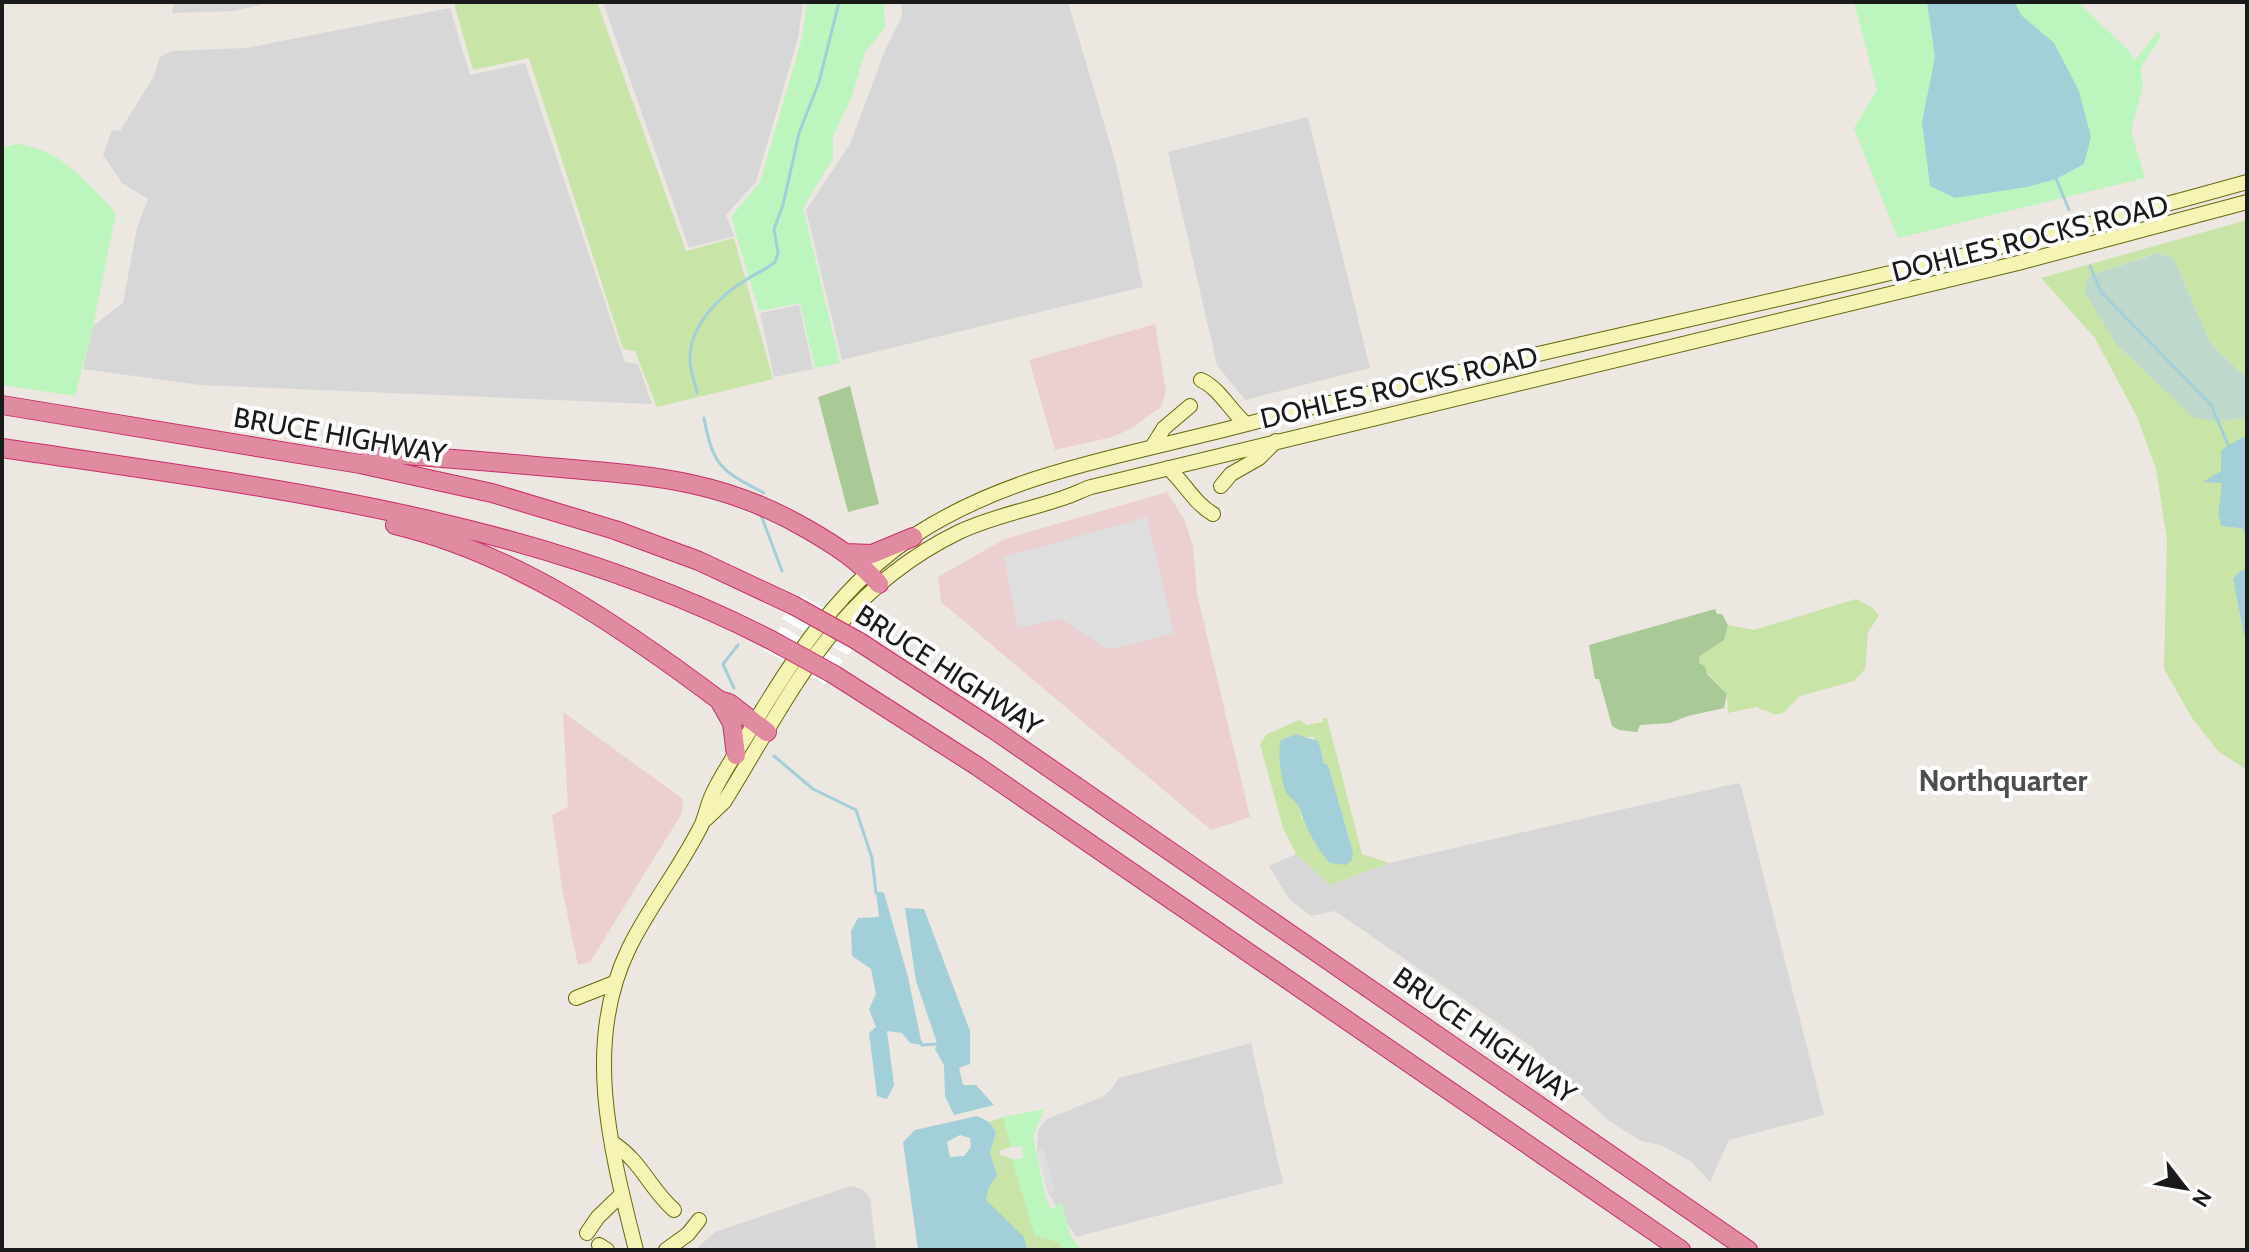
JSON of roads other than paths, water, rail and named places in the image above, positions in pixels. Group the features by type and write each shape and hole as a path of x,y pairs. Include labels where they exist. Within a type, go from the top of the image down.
{"highway":[{"name":"BRUCE HIGHWAY","path":"2,405 360,464 492,493 602,525 699,561 793,605 858,641 993,729 1748,1250"},
{"path":"2,448 286,490 440,522 536,546 640,581 724,617 833,674 990,774 1681,1250"},
{"path":"360,464 390,454 635,474 687,482 717,489 768,508 846,553 874,578"},
{"path":"286,490 317,504 419,530 496,558 530,575 635,639 761,727"},
{"path":"846,553 872,554 913,537"},
{"path":"719,700 734,728 736,755"}],"main road":[{"name":"DOHLES ROCKS ROAD","path":"874,578 913,537 968,507 1035,477 1245,423 1975,253 2247,182"},
{"name":"DOHLES ROCKS ROAD","path":"702,823 724,802 809,636 834,606 874,578 978,524 1062,499 1088,487 2003,266 2247,202"},
{"path":"1201,380 1212,385 1245,423"},
{"path":"1152,447 1164,428 1190,406"},
{"path":"1221,486 1231,474 1259,458 1276,441"},
{"path":"1168,468 1184,483 1201,507 1213,514"},
{"name":"DOHLES ROCKS ROAD","path":"636,1250 622,1194 602,1063 608,1008 614,983 634,937 702,823 711,796 736,755 761,727"},
{"path":"576,998 614,983"},
{"path":"613,1143 632,1156 661,1198 674,1210"},
{"path":"587,1233 598,1217 622,1194"},
{"path":"666,1250 688,1234 699,1220"}],"water":[{"path":"1927,2 2015,2 2021,15 2054,43 2079,91 2091,137 2084,164 2056,179 2027,187 1955,198 1930,186 1922,122 1935,57"},
{"path":"2243,437 2247,438 2247,529 2221,526 2218,514 2222,483 2203,482 2221,471 2221,450"},
{"path":"2247,569 2247,650 2233,579 2240,571"},
{"path":"1297,734 1318,742 1324,764 1328,765 1353,853 1352,860 1346,865 1330,863 1325,857 1283,784 1281,740"},
{"path":"876,891 884,893 908,977 922,1045 910,1043 902,1033 887,1031 894,1085 887,1099 877,1096 869,1033 876,1027 869,1009 876,994 871,969 852,956 851,931 858,918 879,917"},
{"path":"905,908 924,909 970,1031 970,1064 959,1068 963,1085 976,1085 994,1105 954,1115 945,1096 944,1065 935,1049 937,1043 916,981"},
{"path":"977,1116 989,1122 996,1132 990,1153 997,1175 989,1187 986,1200 1024,1237 1027,1250 918,1250 903,1142 915,1130","holes":["960,1135 970,1138 971,1147 964,1156 950,1157 947,1142"]}],"waterway":[{"path":"697,393 690,362 694,336 700,324 727,293 775,262 778,253 774,229 783,205 799,133 819,82 839,2"},
{"path":"2055,176 2069,210"},
{"path":"2090,266 2101,292 2211,405 2229,447"},
{"path":"704,418 711,447 722,466 764,493"},
{"path":"761,515 782,571"},
{"path":"2243,525 2247,535"},
{"path":"734,688 723,664 738,645"},
{"path":"774,756 813,789 856,810 872,858 876,893"},
{"path":"921,1042 922,1045 937,1044"}],"district":[{"name":"Northquarter","path":"2003,780"}]}
